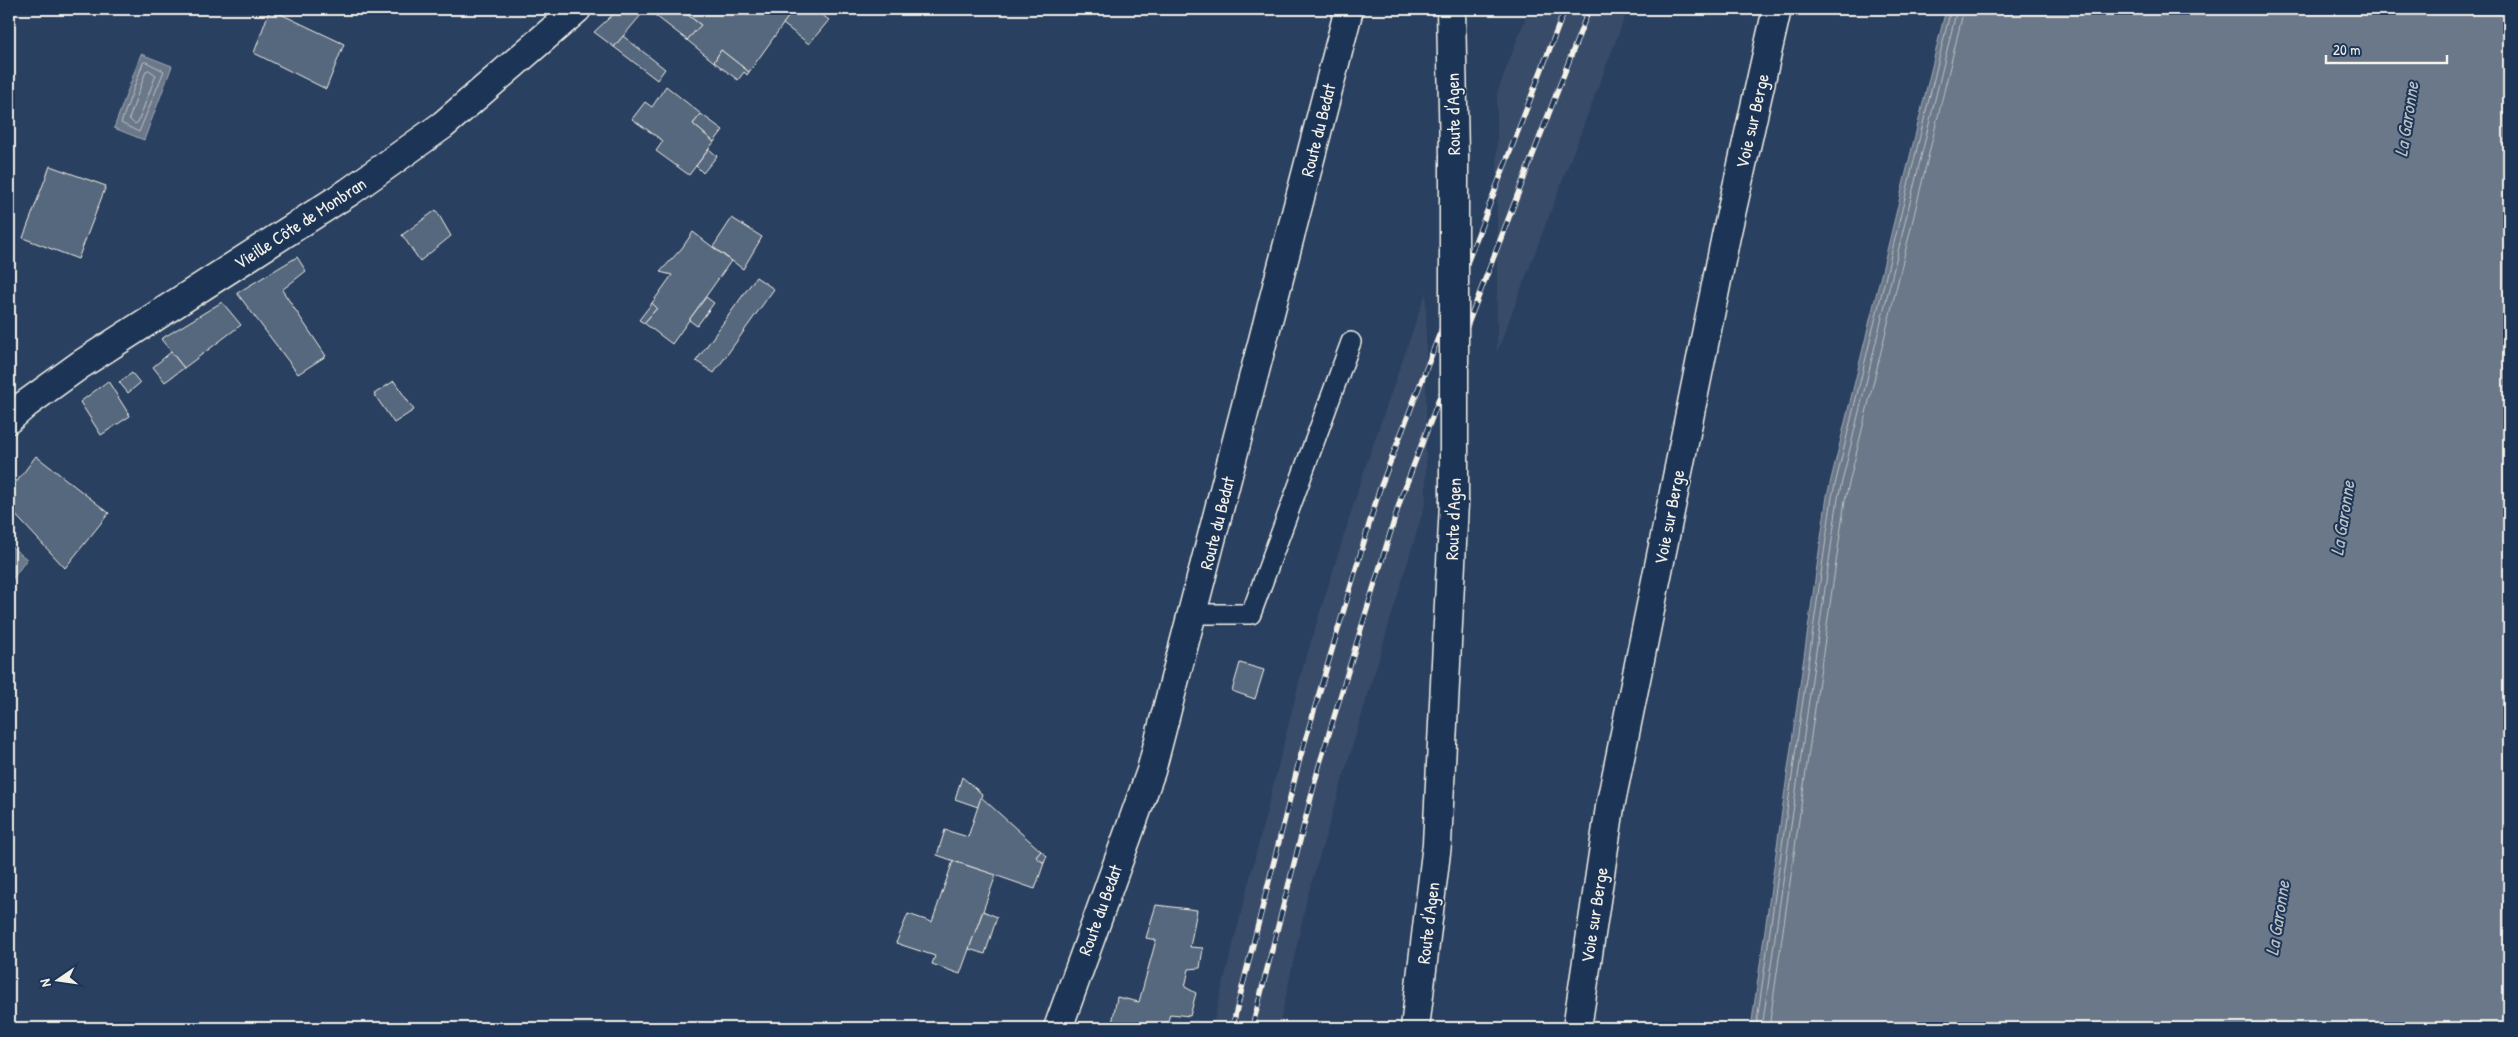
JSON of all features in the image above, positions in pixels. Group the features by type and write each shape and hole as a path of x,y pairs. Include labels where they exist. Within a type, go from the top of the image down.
{"main road":[{"name":"Vieille Côte de Monbran","path":"9,419 26,404 80,365 349,192 427,136 577,9"},
{"name":"Route du Bedat","path":"1058,1028 1152,772 1349,9"},
{"name":"Route d'Agen","path":"1415,1028 1437,844 1454,502 1454,155 1451,9"},
{"name":"Voie sur Berge","path":"1577,1028 1610,807 1726,236 1777,9"}],"lane":[{"path":"1193,614 1251,614 1350,342"}],"shaded area":[{"path":"1529,9 1628,9 1497,352 1497,93"},
{"path":"1426,292 1426,501 1307,898 1279,1028 1212,1028 1303,667 1363,474"}],"water":[{"name":"La Garonne","path":"1946,9 2509,9 2509,1028 1751,1028 1827,496"},
{"path":"141,54 172,66 144,140 114,128"},
{"path":"9,545 27,559 9,584"}],"building":[{"path":"270,9 344,44 326,89 254,53"},
{"path":"619,9 635,9 641,15 614,47 594,32"},
{"path":"635,9 647,9 641,15"},
{"path":"647,9 680,9 701,25 687,40"},
{"path":"680,9 794,9 749,72 721,50 714,62 687,40 701,25"},
{"path":"794,9 814,9 829,20 809,44 783,24"},
{"path":"623,36 665,69 657,80 614,47"},
{"path":"721,50 749,72 747,75 744,72 738,80 714,62"},
{"path":"666,86 701,114 693,124 714,142 689,175 656,151 663,141 632,119 645,102 652,107"},
{"path":"701,114 723,130 714,142 693,124"},
{"path":"709,149 717,156 703,173 696,166"},
{"path":"50,166 106,186 78,259 23,238"},
{"path":"436,210 451,236 420,261 402,235"},
{"path":"732,218 762,237 743,269 713,247"},
{"path":"693,232 731,261 672,344 644,323 657,308 652,303 672,275 660,272 682,248"},
{"path":"297,257 306,271 282,290 326,356 298,374 237,293"},
{"path":"756,277 774,289 714,373 696,361"},
{"path":"706,297 714,303 697,326 689,320"},
{"path":"222,302 241,325 184,368 161,339"},
{"path":"652,303 657,308 644,323 639,320"},
{"path":"171,352 184,368 165,382 153,367"},
{"path":"132,373 140,383 128,393 119,382"},
{"path":"108,381 130,416 101,435 80,402"},
{"path":"394,381 414,410 394,423 374,394"},
{"path":"36,456 109,513 65,568 9,508 9,492"},
{"path":"1240,663 1264,670 1255,699 1232,691"},
{"path":"962,777 982,794 978,807 955,799"},
{"path":"981,797 1041,851 1036,857 1044,863 1035,889 937,855 945,830 968,837"},
{"path":"1041,851 1047,856 1044,863 1036,857"},
{"path":"953,861 996,875 960,974 932,964 935,956 896,943 908,914 932,922"},
{"path":"1156,905 1197,910 1190,947 1203,948 1200,968 1189,969 1185,987 1196,993 1190,1016 1170,1014 1166,1028 1131,1028 1112,1024 1117,997 1139,1002 1156,940 1146,938"},
{"path":"983,911 997,917 985,954 969,949"}],"railway":[{"path":"1232,1028 1300,758 1379,491 1565,9"},
{"path":"1252,1028 1319,766 1401,498 1589,9"}]}
